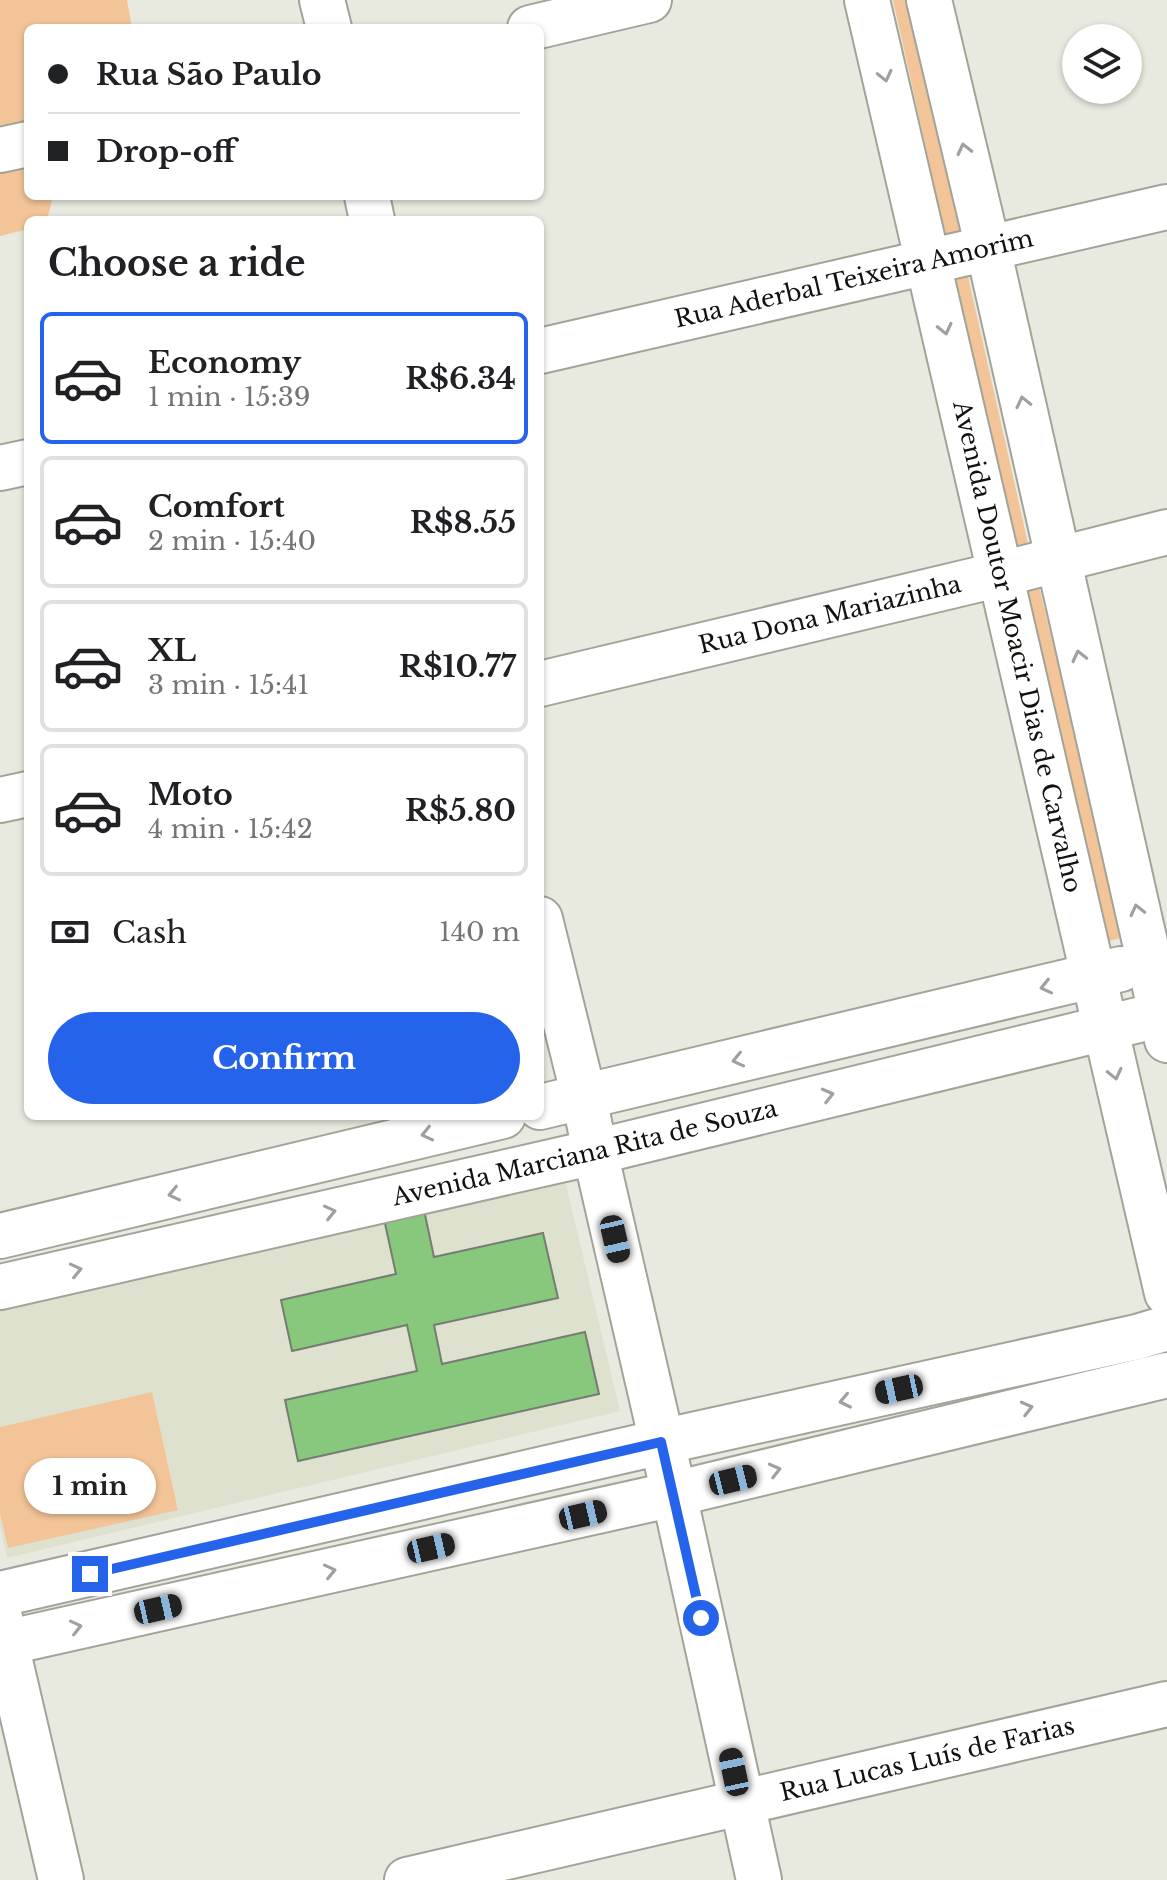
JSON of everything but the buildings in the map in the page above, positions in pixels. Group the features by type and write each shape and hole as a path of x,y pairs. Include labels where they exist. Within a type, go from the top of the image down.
{"street":[{"path":"322,0 328,24"},
{"path":"544,25 649,0"},
{"name":"Avenida Doutor Moacir Dias de Carvalho","path":"867,0 1167,1293"},
{"path":"929,0 1058,560 1158,960 1165,1023"},
{"path":"0,150 24,145"},
{"name":"Rua Aderbal Teixeira Amorim","path":"544,350 1167,207"},
{"path":"0,468 24,463"},
{"name":"Rua Dona Mariazinha","path":"544,683 1167,532"},
{"path":"0,800 24,795"},
{"path":"544,935 584,1097 759,1880"},
{"path":"544,1106 1158,960"},
{"name":"Avenida Marciana Rita de Souza","path":"0,1287 595,1152 1104,1028 1165,1023"},
{"path":"0,1236 486,1120"},
{"path":"130,1205 145,1254"},
{"path":"0,1594 1167,1328"},
{"path":"61,1880 2,1635 674,1494 1167,1375"},
{"name":"Rua Lucas Luís de Farias","path":"407,1880 1167,1704"}],"shaded area":[{"path":"0,0 127,0 131,24 24,24 24,200 52,200 48,216 24,216 24,230 0,236"},
{"path":"893,0 908,0 963,243 948,247"},
{"path":"965,263 1031,557 1013,559 951,265"},
{"path":"1037,578 1124,937 1105,942 1017,583"},
{"path":"562,1168 620,1411 7,1558 0,1514 8,1548 178,1509 152,1393 0,1427 0,1303","holes":["543,1233 558,1298 434,1325 442,1364 585,1332 599,1394 298,1460 417,1371 407,1325 282,1300 396,1274 434,1257"]},
{"path":"152,1392 178,1510 8,1548 0,1514 0,1427"}],"route":[{"path":"90,1574 661,1442 701,1618"}]}
